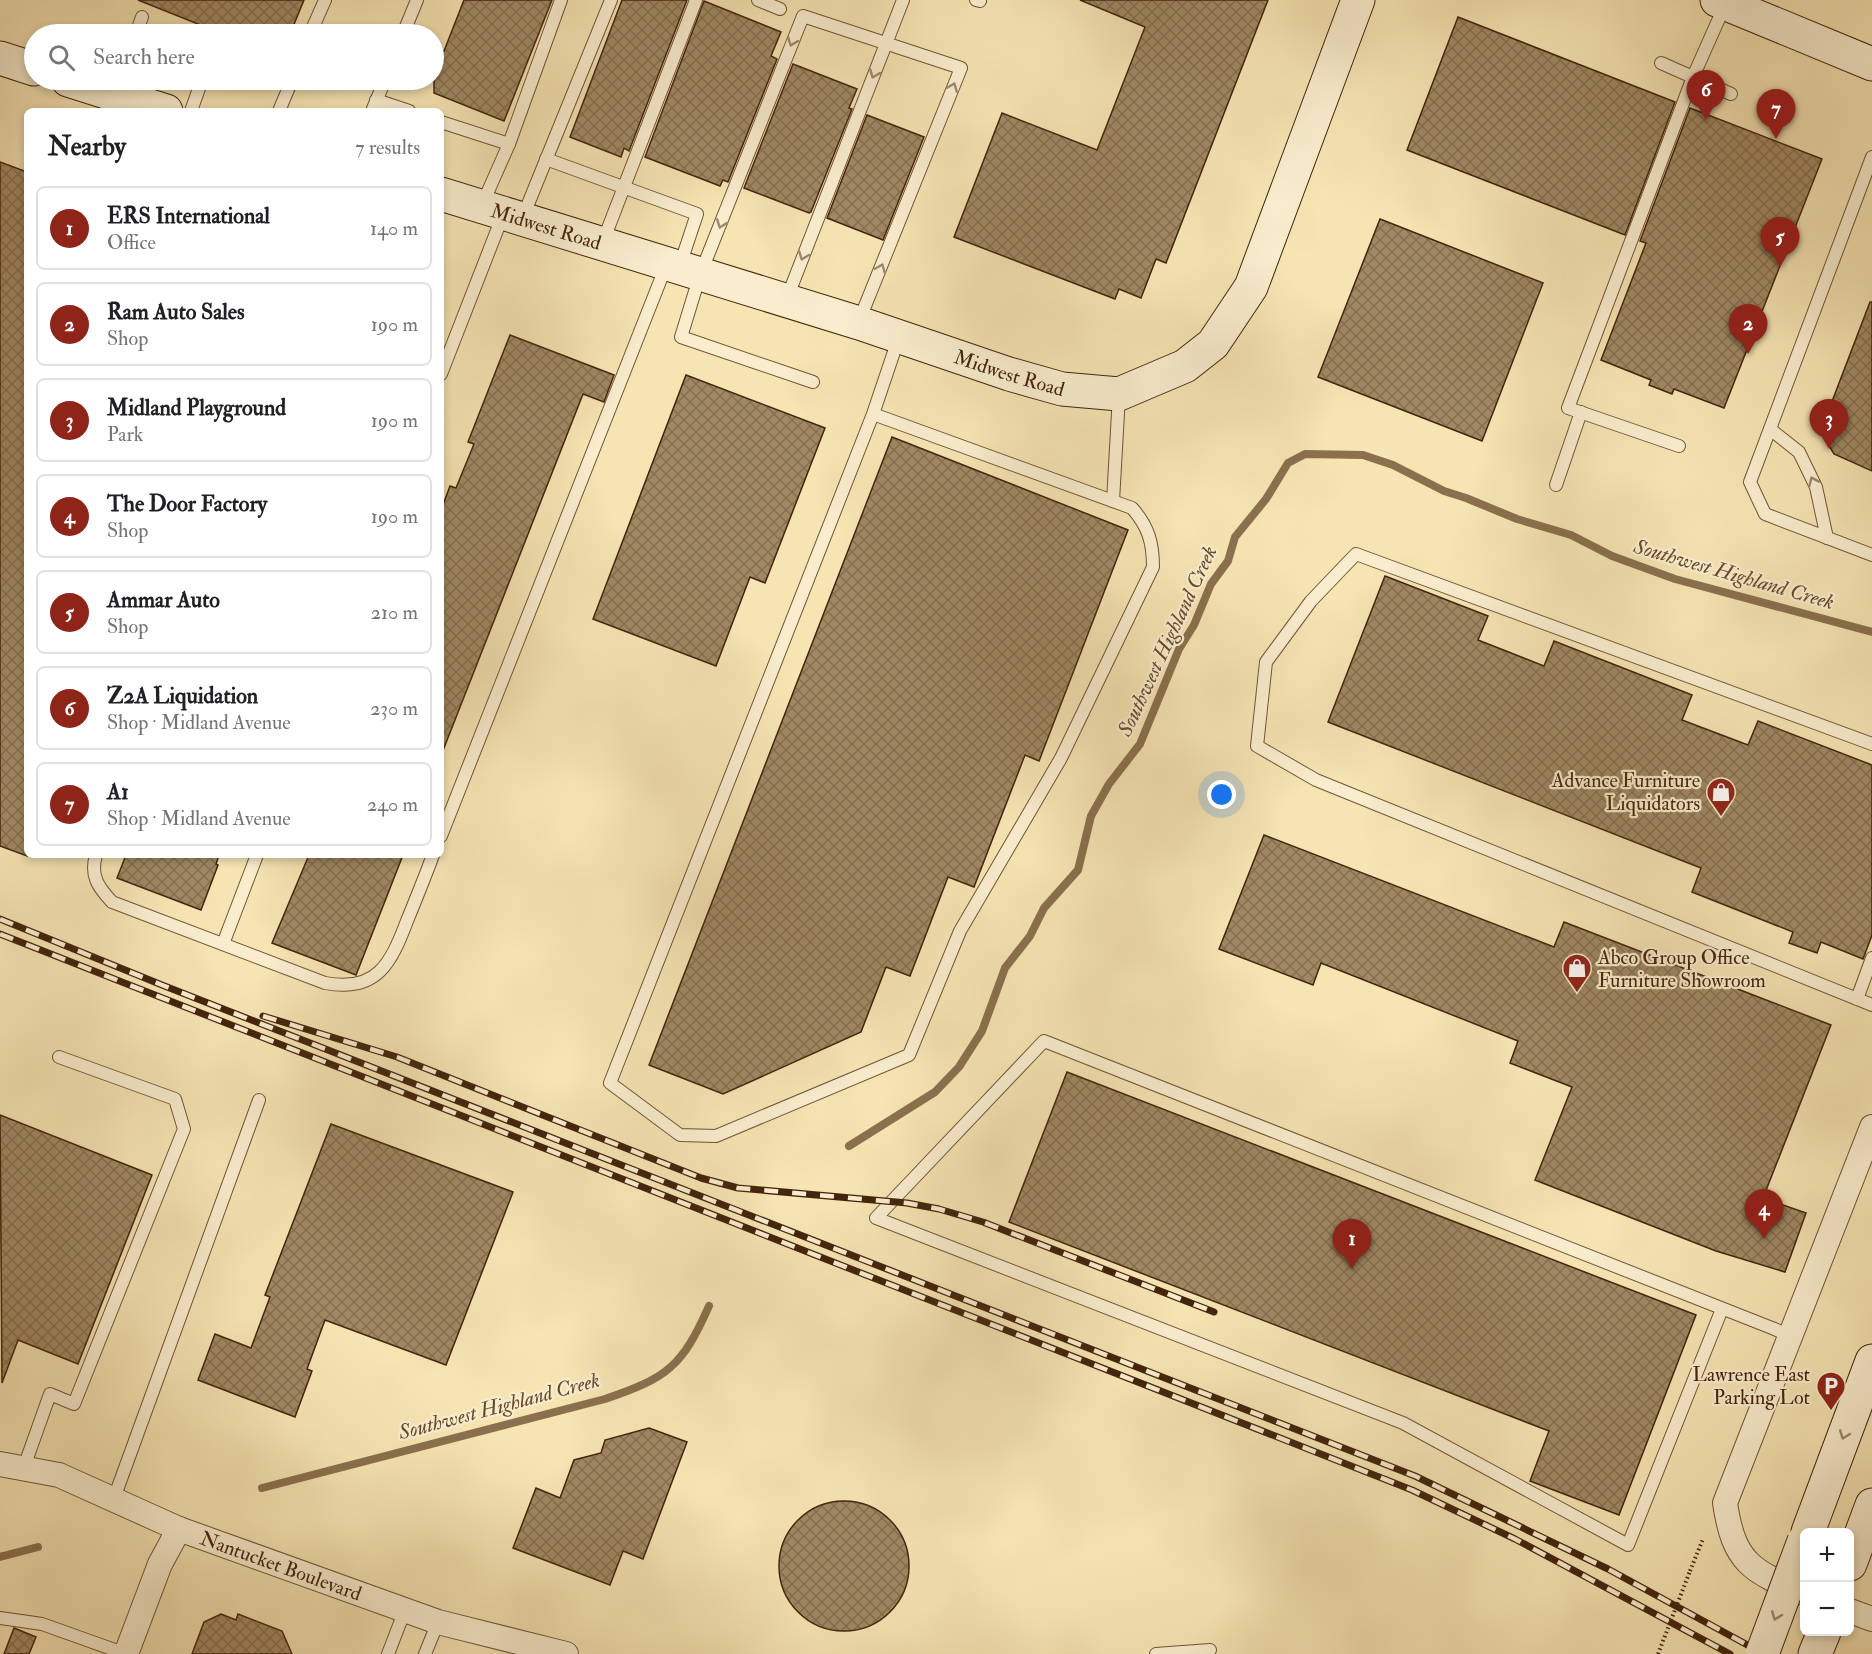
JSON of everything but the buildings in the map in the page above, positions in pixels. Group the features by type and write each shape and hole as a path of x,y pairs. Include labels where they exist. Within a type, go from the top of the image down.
{"street":[{"name":"Midwest Road","path":"444,195 859,323 1009,374 1062,388 1119,394 1185,366 1213,344 1240,305 1251,286 1358,0"},
{"path":"1721,2 1872,64"},
{"path":"0,58 24,66"},
{"path":"122,90 152,108"},
{"path":"1800,1591 1765,1577 1745,1562 1729,1531 1725,1503 1872,1127"},
{"path":"1810,1528 1872,1361"},
{"name":"Nantucket Boulevard","path":"0,1464 59,1475 113,1501 179,1528 438,1622 566,1654"},
{"path":"1854,1553 1872,1505"},
{"path":"126,1654 160,1564 179,1528"},
{"path":"1762,1654 1800,1552"},
{"path":"1854,1612 1872,1619"},
{"path":"1815,1654 1822,1636"}],"lane":[{"path":"314,24 325,0"},
{"path":"407,24 417,0"},
{"path":"444,366 502,214 509,144 561,0"},
{"path":"502,214 546,159 611,0"},
{"path":"602,245 696,0"},
{"path":"758,0 780,9"},
{"path":"786,302 903,0"},
{"path":"1680,446 1568,408 1721,2"},
{"path":"444,829 682,270 803,16 961,68 859,323"},
{"path":"140,24 142,17"},
{"path":"1661,63 1731,94"},
{"path":"192,108 198,90"},
{"path":"280,108 288,90"},
{"path":"374,106 381,90"},
{"path":"444,123 509,144"},
{"path":"1872,157 1750,482 1765,514 1872,555"},
{"path":"546,159 697,214 682,270 681,337 813,382"},
{"path":"873,414 1132,508 1144,521 1153,545 1153,567 1061,758 960,931 909,1055 716,1136 680,1135 610,1083 873,414 899,336"},
{"path":"1113,501 1119,394"},
{"path":"1556,485 1581,412"},
{"path":"1770,429 1799,452 1816,488 1827,538"},
{"path":"1872,744 1356,554 1311,601 1266,662 1257,746 1316,780 1872,1005"},
{"path":"96,858 93,874 99,888 112,902 325,983 339,986 368,981 392,959 432,858"},
{"path":"223,944 256,858"},
{"path":"1857,999 1872,958"},
{"path":"1722,1309 1628,1545 1403,1423 876,1218 1044,1041 1791,1336"},
{"path":"24,1467 50,1394 74,1404 184,1129 175,1099 60,1057"},
{"path":"113,1501 259,1101"},
{"path":"388,1654 405,1610"},
{"path":"0,1618 42,1624 126,1654"},
{"path":"425,1654 438,1622"},
{"path":"1156,1654 1210,1650"}],"path":[{"path":"1658,1654 1703,1539"}],"waterway":[{"name":"Southwest Highland Creek","path":"849,1146 935,1092 959,1067 982,1031 1005,968 1030,936 1044,908 1078,870 1091,816 1109,784 1140,744 1179,649 1194,625 1211,584 1228,561 1235,537 1266,499 1288,463 1305,454 1363,455 1393,465 1444,491 1517,519 1571,535 1612,556 1675,579 1872,632"},
{"name":"Southwest Highland Creek","path":"262,1488 605,1399 644,1384 670,1368 681,1357 709,1306"},
{"name":"Southwest Highland Creek","path":"0,1557 38,1547"}],"railway":[{"path":"0,919 162,985 1415,1476 1608,1569 1764,1654"},
{"path":"0,934 1412,1490 1515,1539 1730,1654"},
{"path":"263,1016 397,1057 701,1178 738,1188 907,1203 939,1209 983,1222 1214,1312"}],"place":[{"name":"Z2A Liquidation","path":"1706,120"},
{"name":"A1","path":"1776,139"},
{"name":"Ammar Auto","path":"1780,267"},
{"name":"Ram Auto Sales","path":"1748,354"},
{"name":"Midland Playground","path":"1829,449"},
{"name":"Advance Furniture Liquidators","path":"1721,818"},
{"name":"Abco Group Office Furniture Showroom","path":"1577,994"},
{"name":"The Door Factory","path":"1764,1239"},
{"name":"ERS International","path":"1352,1269"},
{"name":"Lawrence East Parking Lot","path":"1831,1412"}]}
